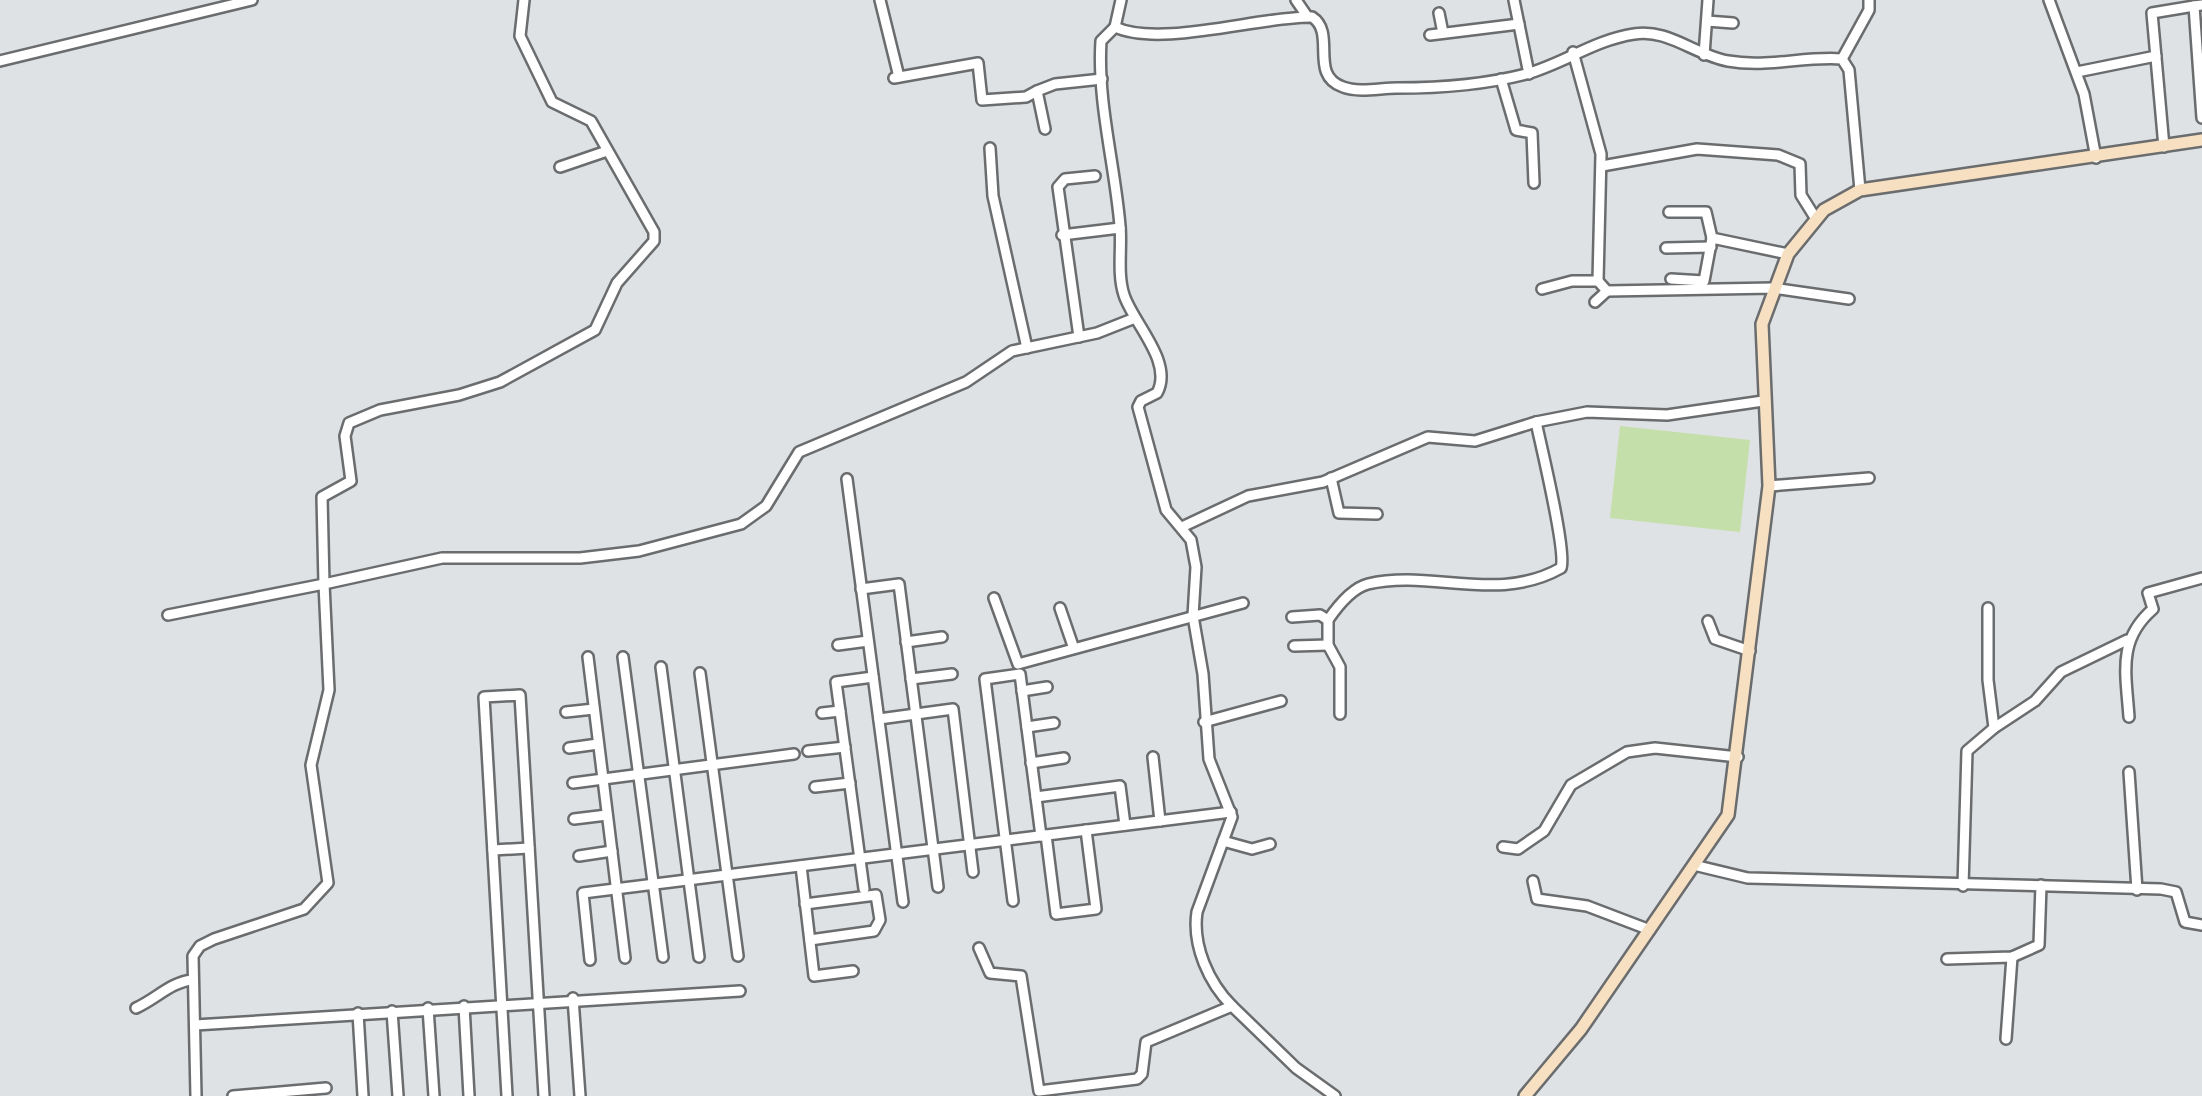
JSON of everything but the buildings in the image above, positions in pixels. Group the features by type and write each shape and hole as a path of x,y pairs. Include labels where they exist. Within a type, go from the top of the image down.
{"street":[{"path":"0,60 252,0"},
{"path":"196,1096 192,980 194,956 200,946 304,909 328,883 310,765 329,690 322,498 351,480 344,436 349,424 380,410 460,396 500,382 596,330 617,283 654,238 592,121 552,102 520,36 524,0"},
{"path":"880,0 897,77 978,63 985,102 1037,92 1055,84 1102,79"},
{"path":"1120,0 1114,26 1101,41 1123,292 1148,336 1162,383 1157,393 1139,403 1142,426 1166,510 1184,526 1196,567 1193,616 1203,674 1209,759 1232,812 1197,912 1196,928 1204,967 1232,1006 1296,1068 1335,1096"},
{"path":"1296,0 1307,16 1320,22 1324,71 1330,81 1343,87 1468,87 1529,74 1573,52 1655,32 1704,56 1749,64 1842,59"},
{"path":"1514,0 1529,74"},
{"path":"1704,56 1708,0"},
{"path":"1842,59 1869,10 1869,0"},
{"path":"2049,0 2078,72 2096,158"},
{"path":"2164,147 2153,11 2198,6 2202,118"},
{"path":"1439,12 1443,34"},
{"path":"1114,26 1163,32 1307,16"},
{"path":"1707,20 1734,22"},
{"path":"1430,35 1519,24"},
{"path":"1573,52 1602,166 1598,281 1607,291"},
{"path":"2078,72 2156,56"},
{"path":"1842,59 1850,70 1860,190"},
{"path":"1501,80 1516,130 1532,133 1534,183"},
{"path":"1037,92 1045,129"},
{"path":"1525,1096 1580,1029 1728,815 1769,486 1762,324 1788,254 1816,219 1860,190 2202,140"},
{"path":"990,148 996,212 1028,348"},
{"path":"1602,166 1697,149 1782,156 1800,164 1801,196 1816,219"},
{"path":"560,168 607,151"},
{"path":"1079,337 1062,235 1059,182 1095,176"},
{"path":"1669,212 1706,212 1712,242 1704,281 1671,279"},
{"path":"1062,235 1120,228"},
{"path":"1666,248 1712,242 1788,254"},
{"path":"1542,289 1598,281"},
{"path":"1595,302 1607,291 1773,288 1849,299"},
{"path":"168,616 442,558 580,558 639,551 740,524 766,506 800,452 966,382 1012,351 1079,337 1135,318"},
{"path":"1184,526 1248,496 1312,485 1428,437 1475,441 1536,422 1587,412 1667,415 1763,401"},
{"path":"1340,714 1340,666 1328,645 1328,620 1339,605 1368,584 1407,582 1480,587 1547,576 1561,568 1564,551 1556,531 1536,422"},
{"path":"1331,478 1339,512 1378,514"},
{"path":"1769,486 1869,478"},
{"path":"847,479 903,902"},
{"path":"2129,717 2127,640 2132,628 2153,609 2149,593 2202,578"},
{"path":"861,588 898,584 938,887"},
{"path":"994,598 1018,664 1244,602"},
{"path":"1060,608 1073,646"},
{"path":"1988,608 1988,680 1994,728"},
{"path":"1292,617 1320,615 1328,620"},
{"path":"1708,621 1715,639 1750,651"},
{"path":"906,642 942,637"},
{"path":"1964,886 1967,750 2035,701 2062,672 2127,640"},
{"path":"838,645 868,641"},
{"path":"1294,646 1328,645"},
{"path":"588,657 625,958"},
{"path":"623,657 663,957"},
{"path":"661,666 699,957"},
{"path":"700,673 738,956"},
{"path":"911,679 952,674"},
{"path":"1013,901 985,679 1020,674 1056,914 1096,909 1086,830"},
{"path":"864,889 836,682 873,677"},
{"path":"1022,691 1047,688"},
{"path":"508,1096 484,697 520,695 544,1096"},
{"path":"1204,722 1281,701"},
{"path":"566,712 594,708"},
{"path":"879,720 953,709 973,872"},
{"path":"822,713 840,711"},
{"path":"1026,727 1054,722"},
{"path":"569,748 598,744"},
{"path":"808,751 845,747"},
{"path":"1503,847 1518,849 1540,835 1571,784 1627,752 1655,748 1738,757"},
{"path":"572,784 794,754"},
{"path":"1031,763 1064,758"},
{"path":"1153,758 1160,821"},
{"path":"2129,772 2137,890"},
{"path":"815,787 850,782"},
{"path":"1036,798 1120,786 1125,826"},
{"path":"590,960 583,892 1232,812"},
{"path":"574,820 607,815"},
{"path":"1223,841 1252,850 1270,844"},
{"path":"493,850 529,848"},
{"path":"579,856 612,851"},
{"path":"1694,865 1748,878 2174,891 2183,920 2202,925"},
{"path":"801,866 814,976 853,971"},
{"path":"1534,881 1537,899 1587,906 1650,930"},
{"path":"1947,959 2012,957 2039,945 2040,885"},
{"path":"806,904 876,895 880,920 874,931 810,940"},
{"path":"979,948 990,973 1021,976 1035,1088 1054,1094 1137,1080 1142,1074 1146,1042 1232,1006"},
{"path":"2006,1038 2012,957"},
{"path":"136,1008 162,996 171,985 192,980"},
{"path":"195,1024 573,998 740,992"},
{"path":"573,998 580,1096"},
{"path":"464,1006 469,1096"},
{"path":"428,1008 434,1096"},
{"path":"392,1011 398,1096"},
{"path":"358,1014 363,1096"},
{"path":"232,1096 326,1088"}],"green space":[{"path":"1620,426 1750,440 1740,532 1610,518"}]}
